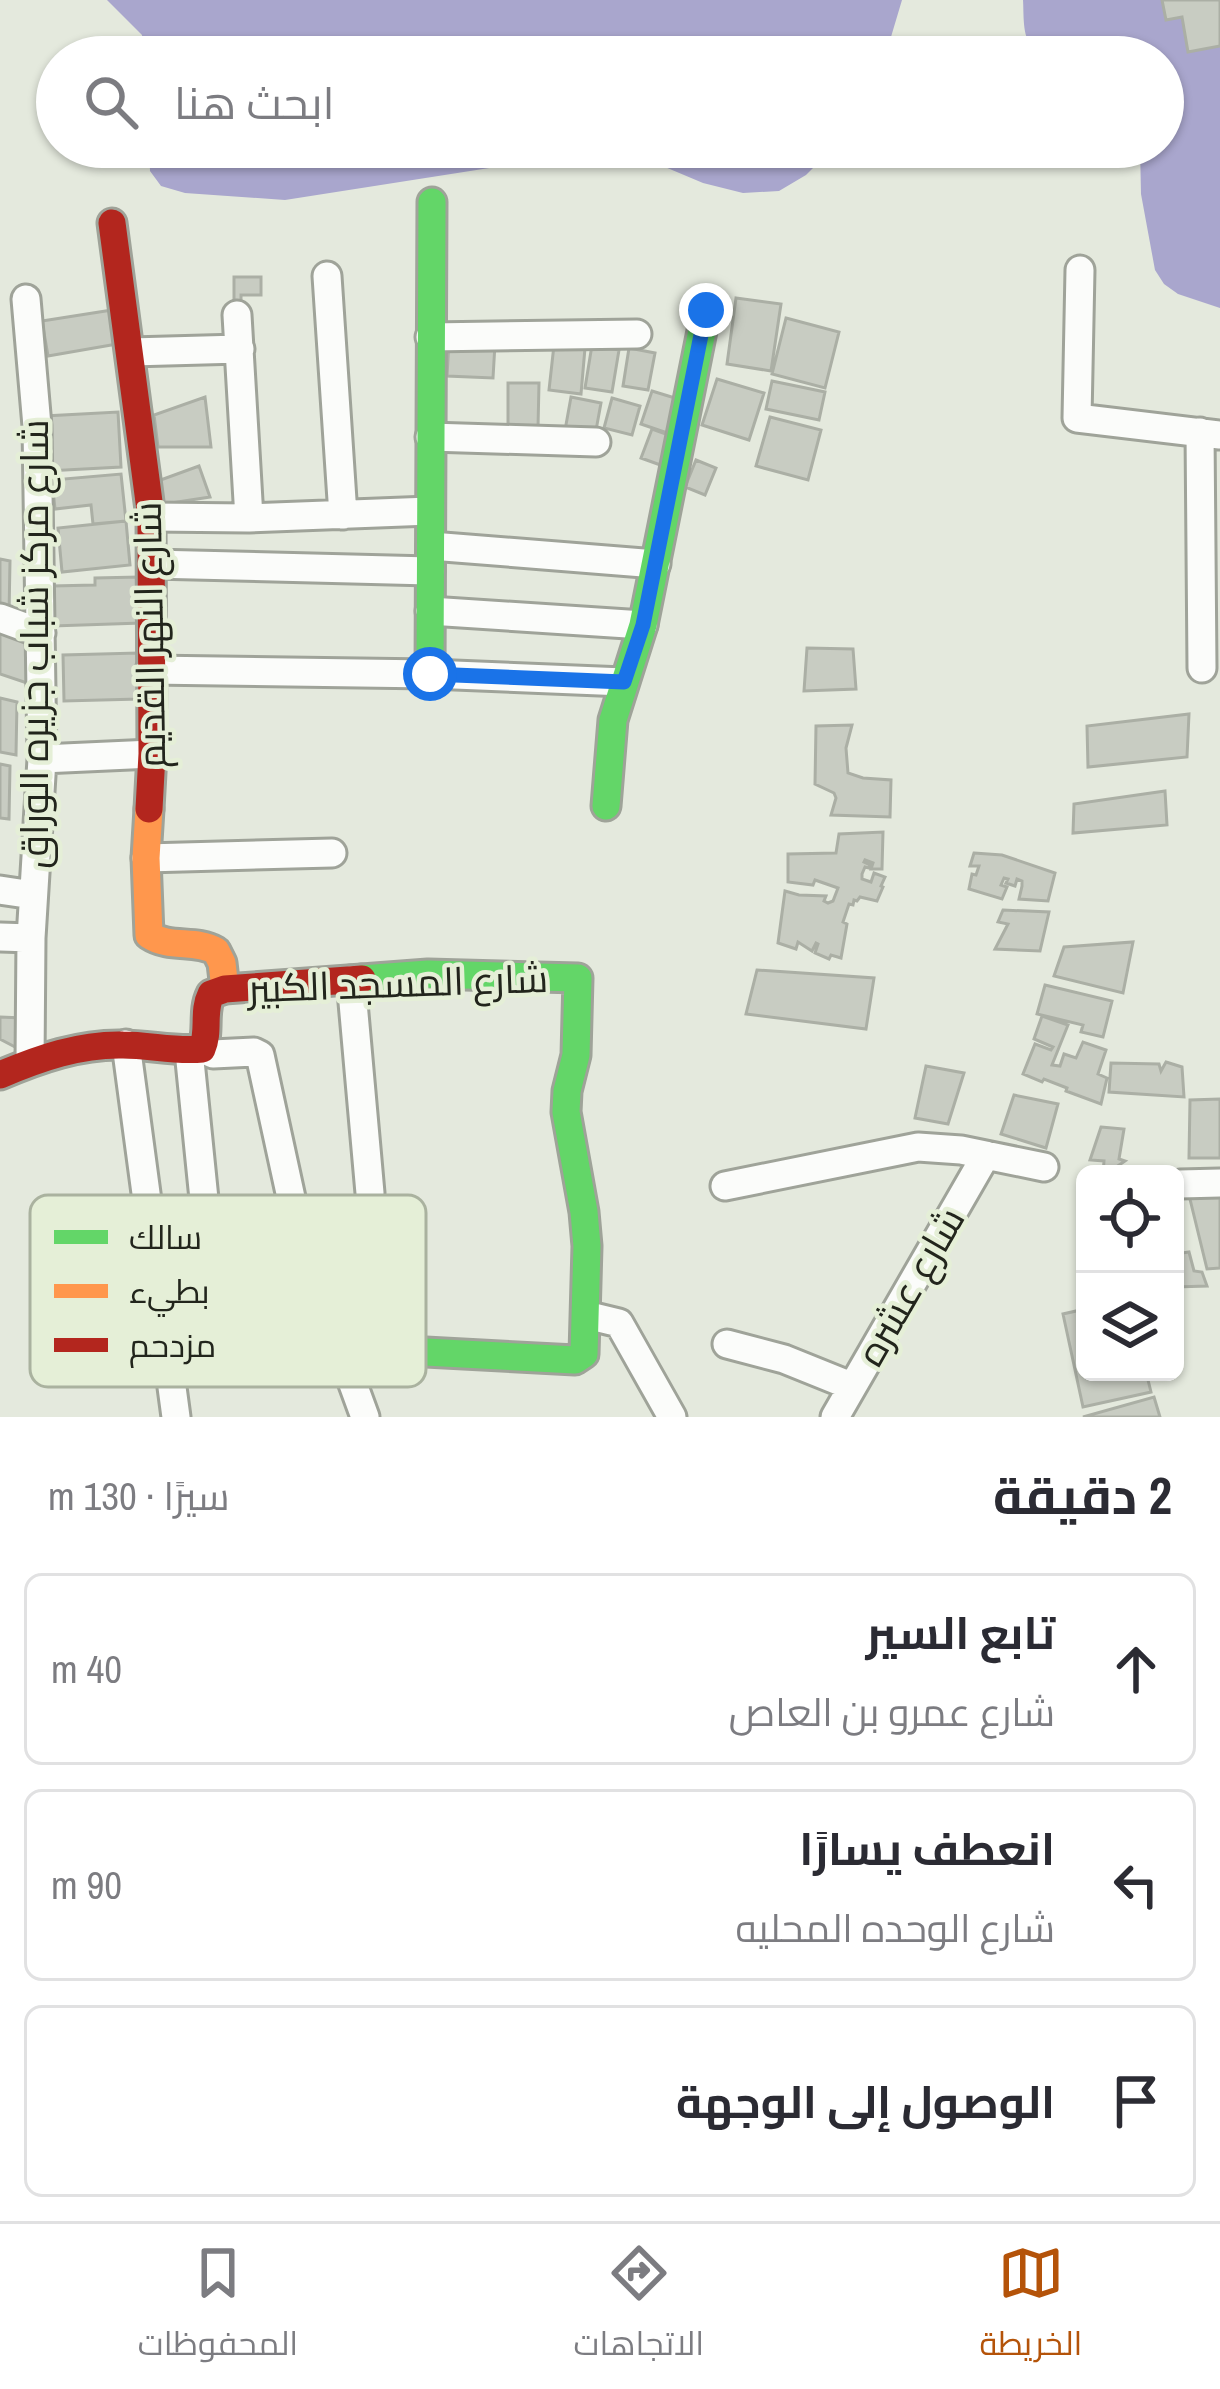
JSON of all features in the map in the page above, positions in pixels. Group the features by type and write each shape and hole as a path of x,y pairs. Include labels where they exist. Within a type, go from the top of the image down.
{"street":[{"path":"430,674 432,202"},
{"name":"شارع النهر القديم","path":"112,223 151,517 149,935 160,944 215,949 221,956 225,989"},
{"path":"1079,270 1077,418 1210,434 1202,668"},
{"path":"326,275 344,515"},
{"name":"شارع مركز شباب جزيره الوراق","path":"26,299 37,426 42,759 29,1062"},
{"path":"607,806 613,720 643,625 706,310"},
{"path":"237,315 249,518"},
{"path":"430,337 637,334"},
{"path":"131,352 240,349"},
{"path":"430,436 596,442"},
{"path":"151,517 430,512"},
{"path":"152,563 430,558 656,564"},
{"path":"430,611 643,625"},
{"path":"0,618 41,634"},
{"path":"150,670 624,682"},
{"path":"42,759 152,754"},
{"path":"146,858 332,853"},
{"path":"0,890 33,895"},
{"path":"0,937 31,938"},
{"name":"شارع المسجد الكبير","path":"196,1050 208,1035 204,1007 212,994 225,989 428,974 578,978 576,1055 566,1112 584,1212 586,1316"},
{"path":"351,980 370,1193"},
{"path":"0,1008 30,1008"},
{"path":"126,1045 146,1195"},
{"path":"0,1075 61,1052 93,1046 260,1054 290,1195"},
{"path":"196,1050 204,1195"},
{"path":"725,1186 918,1147 938,1146 1044,1167"},
{"name":"شارع عشره","path":"835,1417 986,1155"},
{"path":"1184,1184 1220,1183"},
{"path":"426,1352 575,1360 584,1354 586,1316 615,1321 672,1417"},
{"path":"727,1344 851,1386"},
{"path":"172,1387 176,1417"},
{"path":"354,1387 365,1417"}],"shaded area":[{"path":"107,0 902,0 891,36 142,35"},
{"path":"1023,0 1220,0 1220,308 1178,294 1164,284 1155,270 1141,194 1140,168 1184,168 1184,36 1027,36"},
{"path":"490,168 285,200 185,193 161,186 150,171"},
{"path":"667,168 813,168 779,191 743,193"}],"building":[{"path":"1162,0 1220,0 1220,46 1188,52 1182,17 1166,20"},
{"path":"234,277 261,277 261,295 241,295 241,305 234,305"},
{"path":"736,298 781,304 771,371 727,364"},
{"path":"112,310 117,344 48,356 42,321"},
{"path":"786,318 839,332 825,388 772,374"},
{"path":"450,325 496,327 493,378 447,376"},
{"path":"554,345 585,348 581,394 549,390"},
{"path":"592,345 619,350 612,392 585,388"},
{"path":"629,348 655,353 648,390 623,386"},
{"path":"717,379 764,393 749,440 702,425"},
{"path":"772,381 825,392 819,420 766,409"},
{"path":"508,383 539,383 538,428 508,427"},
{"path":"652,391 688,402 676,436 641,424"},
{"path":"205,397 211,447 158,447 154,415"},
{"path":"571,397 601,403 592,452 562,447"},
{"path":"612,398 640,406 632,435 604,428"},
{"path":"118,412 121,467 47,471 45,416"},
{"path":"770,417 821,430 808,480 756,466"},
{"path":"652,429 677,438 666,467 641,458"},
{"path":"696,460 716,468 705,495 685,487"},
{"path":"199,466 210,497 158,505 155,482"},
{"path":"121,474 126,521 93,524 91,505 55,509 52,480"},
{"path":"126,521 130,565 62,572 58,528"},
{"path":"0,559 10,561 9,615 0,613"},
{"path":"139,577 141,623 53,626 52,586"},
{"path":"0,622 23,626 30,684 0,674"},
{"path":"807,648 853,649 856,689 804,691"},
{"path":"138,653 139,699 64,701 63,655"},
{"path":"0,698 17,702 16,755 0,752"},
{"path":"1189,714 1187,757 1088,767 1087,726"},
{"path":"852,725 846,748 848,773 891,780 890,817 831,815 834,793 815,784 816,726"},
{"path":"0,764 10,766 9,819 0,818"},
{"path":"1165,791 1167,825 1073,833 1074,804"},
{"path":"883,832 882,869 871,869 873,863 865,860 870,865 862,879 871,882 874,873 885,877 883,887 877,901 860,897 849,904 841,958 815,953 816,943 812,951 798,942 796,949 778,943 785,891 826,896 828,903 838,888 815,880 813,885 788,882 788,854 836,853 839,834"},
{"path":"974,853 1002,855 1055,873 1048,901 1019,899 1022,881 1017,879 1015,886 1004,878 1001,885 1007,887 1002,899 969,889 979,866 970,866"},
{"path":"1003,910 1049,912 1040,951 995,949 1008,924 998,922"},
{"path":"1133,942 1123,993 1054,976 1064,947"},
{"path":"757,970 874,978 866,1029 746,1014"},
{"path":"1045,985 1112,1001 1103,1037 1081,1032 1083,1025 1037,1014"},
{"path":"1042,1016 1068,1025 1052,1065 1060,1066 1064,1054 1076,1058 1083,1042 1106,1050 1098,1074 1107,1078 1101,1104 1023,1074 1035,1044 1053,1047 1034,1039"},
{"path":"0,1017 22,1018 17,1048 0,1039"},
{"path":"1166,1062 1182,1067 1184,1097 1109,1092 1111,1063 1159,1064 1161,1071"},
{"path":"926,1066 964,1073 948,1124 915,1118"},
{"path":"1014,1095 1058,1104 1046,1148 1001,1134"},
{"path":"1220,1099 1220,1158 1189,1158 1190,1100"},
{"path":"1101,1127 1124,1129 1119,1159 1125,1161 1104,1165 1104,1161 1090,1160"},
{"path":"1220,1190 1220,1268 1207,1269 1188,1191"},
{"path":"1189,1252 1194,1271 1202,1272 1207,1286 1184,1287 1184,1253"},
{"path":"1076,1311 1076,1374 1063,1314"},
{"path":"1077,1381 1148,1381 1151,1392 1083,1407"},
{"path":"1154,1397 1160,1417 1083,1417"}],"traffic: fast":[{"path":"430,674 432,202"},
{"path":"606,806 613,720 643,625 706,311"},
{"path":"362,979 428,974 578,978 576,1055 566,1112 587,1246 584,1354 575,1360 426,1352"}],"traffic: slow":[{"path":"149,809 149,935 216,951 225,989"}],"traffic: jam":[{"path":"112,223 151,517 149,809"},
{"path":"0,1075 91,1047 202,1049 211,994 362,979"}],"route":[{"path":"430,674 624,682 643,625 706,310"}]}
